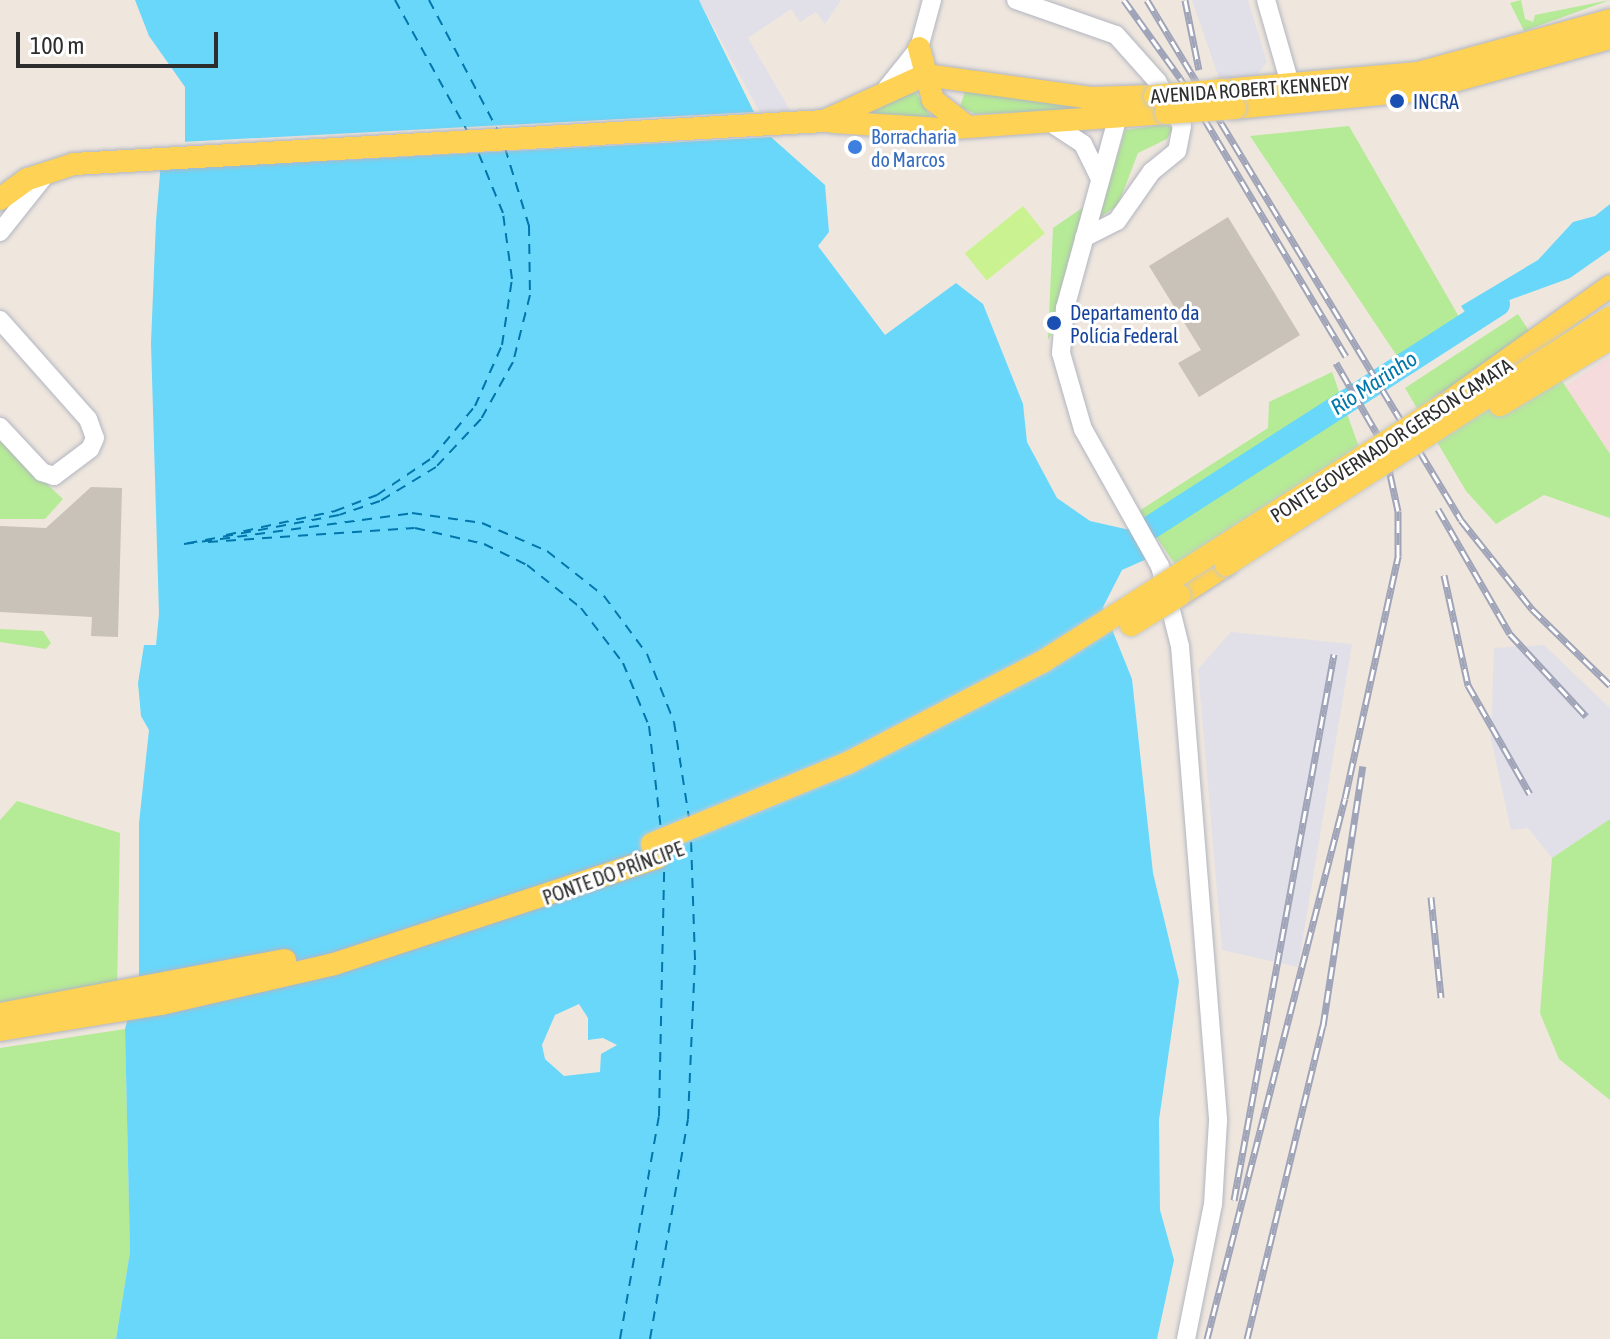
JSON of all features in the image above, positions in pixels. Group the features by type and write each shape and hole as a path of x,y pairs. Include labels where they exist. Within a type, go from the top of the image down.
{"main road":[{"name":"AVENIDA ROBERT KENNEDY","path":"1229,99 1291,87 1456,66 1610,20"},
{"name":"AVENIDA ROBERT KENNEDY","path":"824,121 886,89 925,75 1090,98 1160,104 1421,90 1610,38"},
{"path":"919,48 925,75 939,108 968,127"},
{"name":"AVENIDA ROBERT KENNEDY","path":"1048,121 1118,116 1160,104"},
{"path":"0,199 58,168 110,162 824,121 968,127 1048,121"},
{"path":"1444,405 1610,286"},
{"name":"PONTE GOVERNADOR GERSON CAMATA","path":"1171,581 1610,298"},
{"name":"PONTE GOVERNADOR GERSON CAMATA","path":"1171,581 1226,565 1610,318"},
{"path":"1226,565 1610,339"},
{"name":"PONTE DO PRÍNCIPE","path":"0,1014 330,949 623,855 897,739 1042,662 1171,581"},
{"name":"PONTE DO PRÍNCIPE","path":"0,1030 161,1004 334,964 628,869 892,759 1049,675 1171,581"}],"street":[{"path":"886,89 919,48 932,0"},
{"path":"1016,0 1116,35 1157,81 1182,126 1177,151 1152,171 1117,221 1084,238"},
{"path":"1266,0 1291,87"},
{"path":"1118,116 1062,323 1063,369 1083,429 1122,502 1171,581 1188,708 1217,1082 1213,1204 1186,1339"},
{"path":"1048,121 1083,144 1100,179"},
{"path":"0,232 35,183 58,168"},
{"path":"0,320 88,419 95,438 90,449 54,476 42,472 0,427"}],"shaded area":[{"path":"699,0 841,0 825,24 816,12 800,22 791,9 748,38 790,110 754,112"},
{"path":"1192,0 1248,0 1267,62 1255,78 1220,81"},
{"path":"1610,356 1610,454 1564,387"},
{"path":"1231,632 1352,644 1298,967 1222,950 1198,669"},
{"path":"1544,645 1610,708 1610,819 1552,858 1528,828 1511,830 1491,739 1494,648"}],"green space":[{"path":"1521,0 1525,19 1533,22 1535,15 1610,0 1524,31 1510,3"},
{"path":"915,91 931,117 858,118"},
{"path":"965,91 1159,106 975,114 960,107"},
{"path":"1176,123 1167,139 1138,153 1118,205 1099,218 1125,130"},
{"path":"1349,126 1462,322 1401,362 1250,136"},
{"path":"1023,206 1045,233 987,280 965,253"},
{"path":"1085,206 1053,332 1048,340 1053,228"},
{"path":"1518,314 1610,454 1610,518 1544,495 1496,524 1466,491 1405,388"},
{"path":"1332,372 1359,447 1176,566 1139,511 1268,428 1269,402"},
{"path":"0,441 63,499 45,519 0,519"},
{"path":"0,629 43,631 51,643 46,649 0,642"},
{"path":"17,801 120,833 117,989 0,1011 0,820"},
{"path":"1610,819 1610,1100 1559,1059 1540,1013 1552,858"},
{"path":"125,1029 130,1252 116,1339 0,1339 0,1048"}],"water":[{"path":"135,0 699,0 763,130 825,185 829,232 818,246 885,335 956,283 983,304 1023,404 1027,442 1057,498 1090,521 1134,531 1149,558 1122,570 1103,607 1132,679 1153,873 1179,981 1159,1120 1160,1210 1174,1260 1157,1339 116,1339 130,1252 125,1029 139,975 139,823 149,730 141,716 138,683 144,645 156,645 159,614 151,343 156,221 161,162 185,148 185,87 149,36","holes":["579,1004 588,1018 588,1040 603,1038 617,1045 601,1054 600,1072 564,1076 545,1059 542,1045 555,1015"]},
{"path":"1610,204 1610,250 1570,278 1504,302 1473,324 1461,306 1538,260 1573,222 1595,216"}],"pier":[{"path":"699,0 773,137 156,170 158,159 181,142 754,112"}],"building":[{"path":"1228,217 1300,335 1199,397 1178,363 1201,350 1149,266"},
{"path":"91,487 122,488 118,637 91,636 92,617 0,612 0,526 46,528"}],"waterway":[{"name":"Rio Marinho","path":"1137,536 1498,304"}],"ferry route":[{"path":"395,0 468,132"},
{"path":"429,0 498,131"},
{"path":"505,148 529,226 530,295 513,362 481,419 436,467 380,501 339,515 184,544 412,513 482,523 547,551 604,596 647,654 674,722 689,818"},
{"path":"226,535 335,511 377,495 432,458 475,406 502,345 512,279 503,213 478,152"},
{"path":"208,542 415,528 484,544 527,565 581,608 623,663 649,726 661,829"},
{"path":"650,1339 688,1119 695,960 691,840"},
{"path":"620,1339 659,1116 664,867"}],"railway":[{"path":"1124,0 1180,78 1346,356"},
{"path":"1147,0 1461,520 1532,609 1610,685"},
{"path":"1185,0 1199,70"},
{"path":"1207,1339 1345,798 1398,556 1398,511 1384,446 1336,363"},
{"path":"1438,509 1510,634 1586,716"},
{"path":"1444,575 1468,685 1530,794"},
{"path":"1234,1200 1334,654"},
{"path":"1247,1339 1323,1026 1363,766"},
{"path":"1431,897 1441,998"}],"place":[{"name":"INCRA","path":"1397,101"},
{"name":"Borracharia do Marcos","path":"855,147"},
{"name":"Departamento da Polícia Federal","path":"1054,323"}]}
